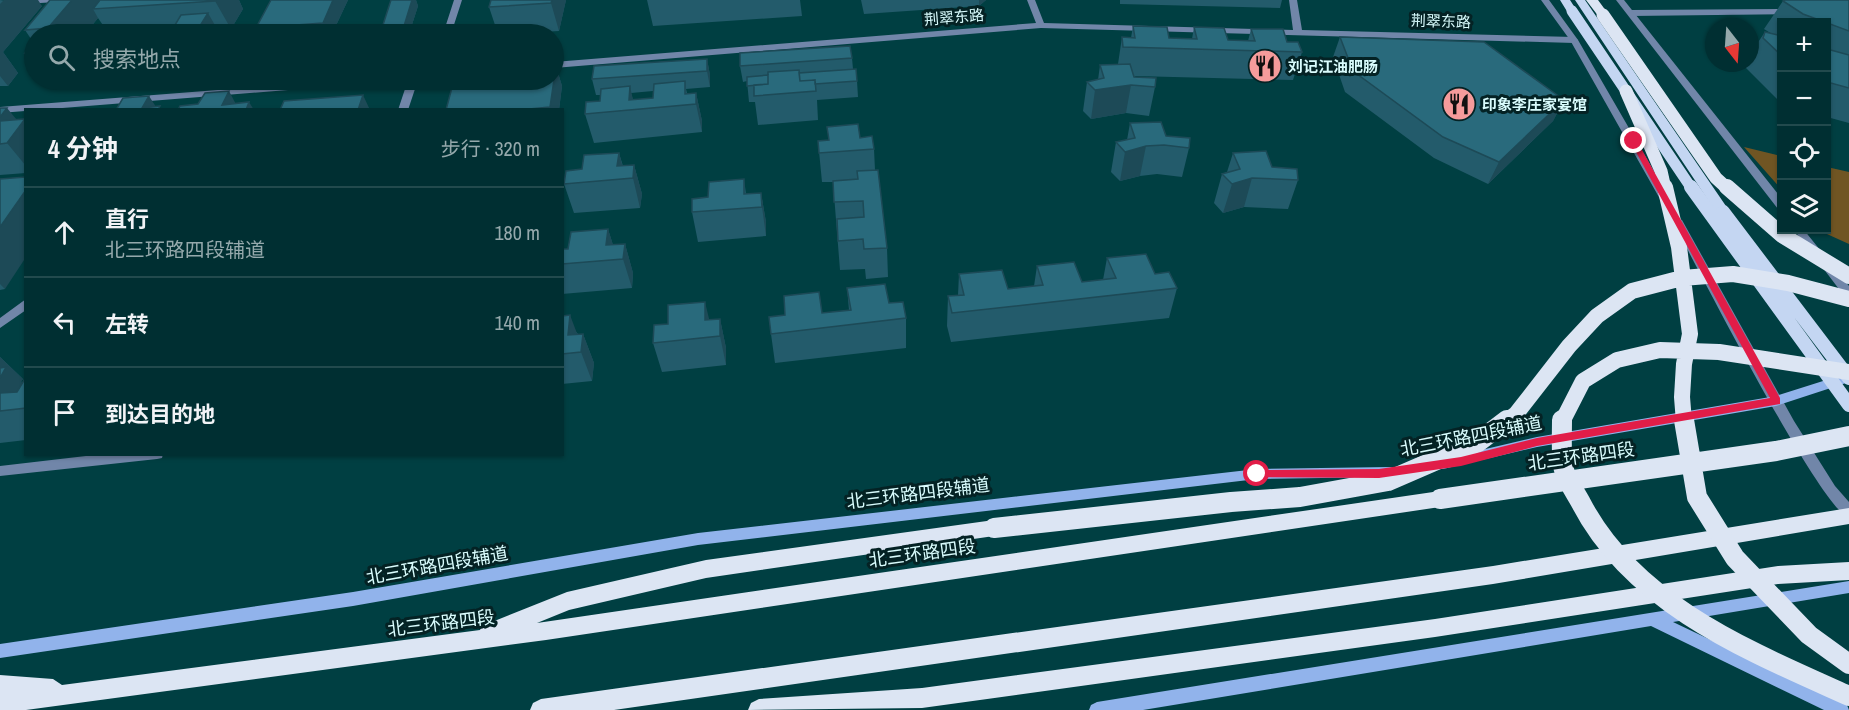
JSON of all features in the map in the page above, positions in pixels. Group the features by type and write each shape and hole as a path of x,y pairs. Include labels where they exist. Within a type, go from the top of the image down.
{"highway":[{"path":"1583,5 1603,15 1716,178 1782,235 1849,276"},
{"path":"1626,91 1661,171 1679,247 1690,334 1684,364 1682,397 1686,441 1697,497 1735,558 1809,634 1849,664"},
{"path":"467,642 567,601 706,569 994,528 1231,502 1300,497 1388,481 1478,442 1516,414 1576,338 1597,316 1632,291 1682,278 1733,274 1788,282 1849,299"},
{"path":"1847,377 1719,352 1660,351 1617,360 1583,381 1562,417 1563,468 1592,524 1631,571 1698,623 1759,656 1849,696"},
{"name":"北三环路四段","path":"0,703 467,642 1776,451 1849,436"},
{"path":"541,710 1493,575 1849,514"},
{"path":"759,710 922,698 1436,628 1778,575 1849,570"},
{"path":"0,686 90,691"}],"main road":[{"path":"1565,0 1583,5 1723,213 1847,377"},
{"path":"1583,5 1626,91 1707,212 1849,405"},
{"name":"北三环路四段辅道","path":"0,651 353,600 698,539 1257,474 1379,473 1461,461 1537,442 1776,401 1847,377"},
{"path":"1097,710 1849,586"},
{"path":"1653,620 1841,710"}],"street":[{"path":"17,2 57,0"},
{"path":"450,24 458,0"},
{"path":"1031,0 1041,25"},
{"path":"1293,0 1298,32"},
{"path":"1545,0 1574,40 1634,141 1789,425 1830,490 1849,514"},
{"path":"1620,0 1777,201"},
{"path":"1631,13 1793,12 1802,9"},
{"name":"荆翠东路","path":"564,64 1041,25 1574,40"},
{"path":"25,108 250,90"},
{"path":"404,108 410,90"},
{"path":"0,110 24,108"},
{"path":"1802,234 1849,294"},
{"path":"0,324 24,305"},
{"path":"0,471 135,456"}],"shaded area":[{"path":"1744,147 1777,155 1777,184"},
{"path":"1831,168 1849,172 1849,244 1827,234 1831,234"}],"building":[{"path":"50,0 72,0 51,24 30,24"},
{"path":"100,0 216,0 93,9"},
{"path":"271,0 333,0 323,23 258,24"},
{"path":"391,0 412,0 405,24 383,24"},
{"path":"491,0 552,0 551,3 489,7"},
{"path":"1849,0 1849,31 1831,24 1831,18 1814,18 1783,1"},
{"path":"208,13 201,24 176,24 181,15"},
{"path":"1133,26 1167,27 1169,38 1197,39 1194,27 1224,28 1228,40 1255,41 1251,29 1283,29 1287,42 1298,42 1302,52 1123,47 1122,37 1135,38"},
{"path":"1765,32 1777,35 1777,51 1763,38"},
{"path":"1340,37 1484,42 1564,100 1499,162 1443,137 1353,71"},
{"path":"850,46 852,58 740,66 740,53"},
{"path":"1831,50 1849,55 1849,88 1831,83"},
{"path":"707,59 707,71 592,79 594,66"},
{"path":"1130,64 1134,77 1156,78 1155,87 1131,85 1095,90 1087,82 1104,78 1100,65"},
{"path":"856,69 857,81 815,84 815,80 800,81 799,73"},
{"path":"799,70 800,81 815,80 816,91 754,96 754,85 768,84 768,72"},
{"path":"768,75 768,84 747,86 747,77"},
{"path":"685,81 685,94 696,93 696,104 585,114 586,102 600,101 601,89 630,86 629,100 653,98 654,84"},
{"path":"451,90 553,90 550,107 447,108"},
{"path":"229,91 222,105 249,102 247,108 179,108 198,104 205,93"},
{"path":"363,95 359,108 281,108 284,101"},
{"path":"149,96 142,108 117,108 123,98"},
{"path":"0,108 7,108 0,117"},
{"path":"24,119 7,143 0,144 0,121"},
{"path":"1161,122 1166,136 1190,138 1189,148 1164,145 1146,146 1125,152 1116,142 1135,138 1130,123"},
{"path":"858,124 860,138 872,136 874,149 819,153 818,141 829,140 827,127"},
{"path":"1266,151 1272,167 1297,169 1298,180 1252,178 1232,184 1222,174 1240,169 1233,153"},
{"path":"619,153 617,166 634,165 633,178 564,184 566,171 582,169 584,155"},
{"path":"878,170 887,248 864,249 863,239 838,241 837,219 864,217 863,201 834,202 833,181 858,179 857,171"},
{"path":"24,177 24,193 0,227 0,179"},
{"path":"744,179 744,194 761,193 762,207 692,212 692,199 708,197 709,182"},
{"path":"608,229 606,245 625,244 623,259 564,264 564,249 568,249 571,232"},
{"path":"1146,254 1155,274 1169,272 1177,288 952,313 948,296 964,295 959,274 1002,270 1008,289 1043,285 1037,266 1074,262 1082,282 1116,278 1107,258"},
{"path":"885,284 889,303 903,302 906,318 771,334 769,317 785,315 784,296 819,292 822,313 851,310 847,288"},
{"path":"705,302 705,320 720,319 720,336 653,343 654,325 668,324 668,305"},
{"path":"570,315 568,335 583,334 581,352 564,354 564,316"},
{"path":"6,367 0,378 0,368"},
{"path":"24,380 24,408 0,411 0,393 17,392"}],"place":[{"name":"刘记江油肥肠","path":"1265,66"},
{"name":"印象李庄家宴馆","path":"1459,104"}],"route":[{"path":"1257,474 1379,473 1461,461 1537,442 1776,401 1634,141"}]}
